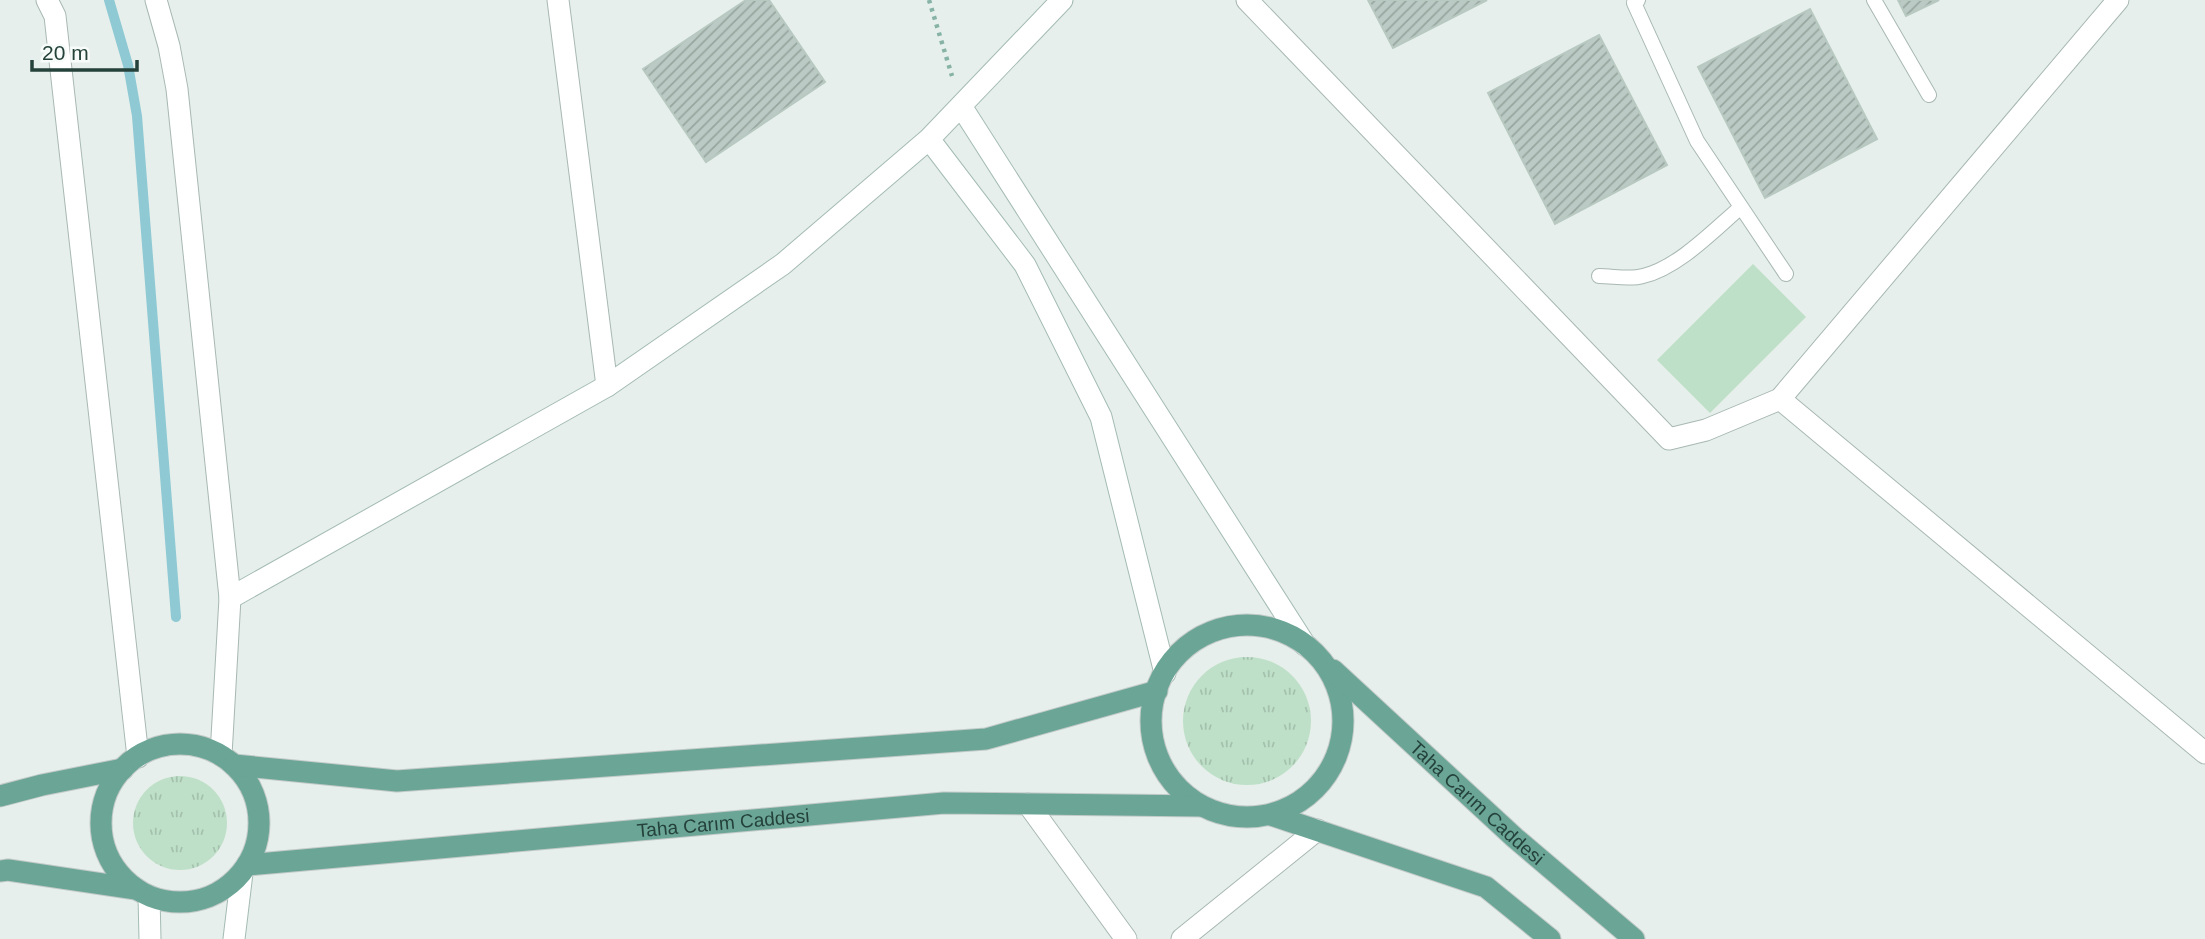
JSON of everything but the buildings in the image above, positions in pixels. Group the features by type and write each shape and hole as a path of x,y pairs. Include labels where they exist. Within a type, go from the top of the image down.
{"main road":[{"path":"1236,626 1261,626 1284,632 1323,661 1336,685 1343,711 1342,738 1333,764 1318,787 1297,804 1271,814 1248,818 1224,815 1201,806 1178,789 1161,765 1152,737 1152,708 1161,682 1174,660 1192,643 1213,632 1236,626"},
{"name":"Taha Carım Caddesi","path":"1323,661 1515,838 1634,939"},
{"path":"0,796 130,763 155,748 178,744 200,746 228,760 397,781 986,739 1161,682"},
{"path":"0,871 8,870 142,892 181,902 200,900 223,890 245,869 258,840 259,812 251,787 228,760"},
{"path":"130,763 108,792 101,818 104,845 116,870 142,892"},
{"name":"Taha Carım Caddesi","path":"245,869 944,803 1201,806"},
{"path":"1271,814 1486,887 1550,939"}],"street":[{"path":"47,0 55,16 130,763"},
{"path":"156,0 177,89 230,598 228,760"},
{"path":"558,0 607,386"},
{"path":"230,598 607,386 783,264 929,139 1062,0"},
{"path":"1247,0 1669,439 1706,429 1780,399 2118,0"},
{"path":"961,106 1305,645"},
{"path":"929,139 1025,265 1101,417 1161,682"},
{"path":"1780,399 2205,753"},
{"path":"1028,804 1126,939"},
{"path":"1182,939 1317,830"},
{"path":"234,939 245,869"},
{"path":"142,892 150,939"}],"lane":[{"path":"1638,0 1634,3 1697,141 1786,274"},
{"path":"1874,0 1929,95"},
{"path":"1599,276 1641,277 1654,272 1686,254 1741,207"}],"path":[{"path":"929,0 961,106"}],"green space":[{"path":"1753,264 1806,317 1710,413 1657,360"},
{"path":"1247,657 1271,662 1292,676 1306,697 1311,721 1306,745 1292,766 1271,780 1247,785 1223,780 1202,766 1188,745 1183,721 1188,697 1202,676 1223,662"},
{"path":"180,776 198,780 213,790 223,805 227,823 223,841 213,856 198,866 180,870 162,866 147,856 137,841 133,823 137,805 147,790 162,780"}],"waterway":[{"path":"109,0 128,65 137,116 176,617"}]}
